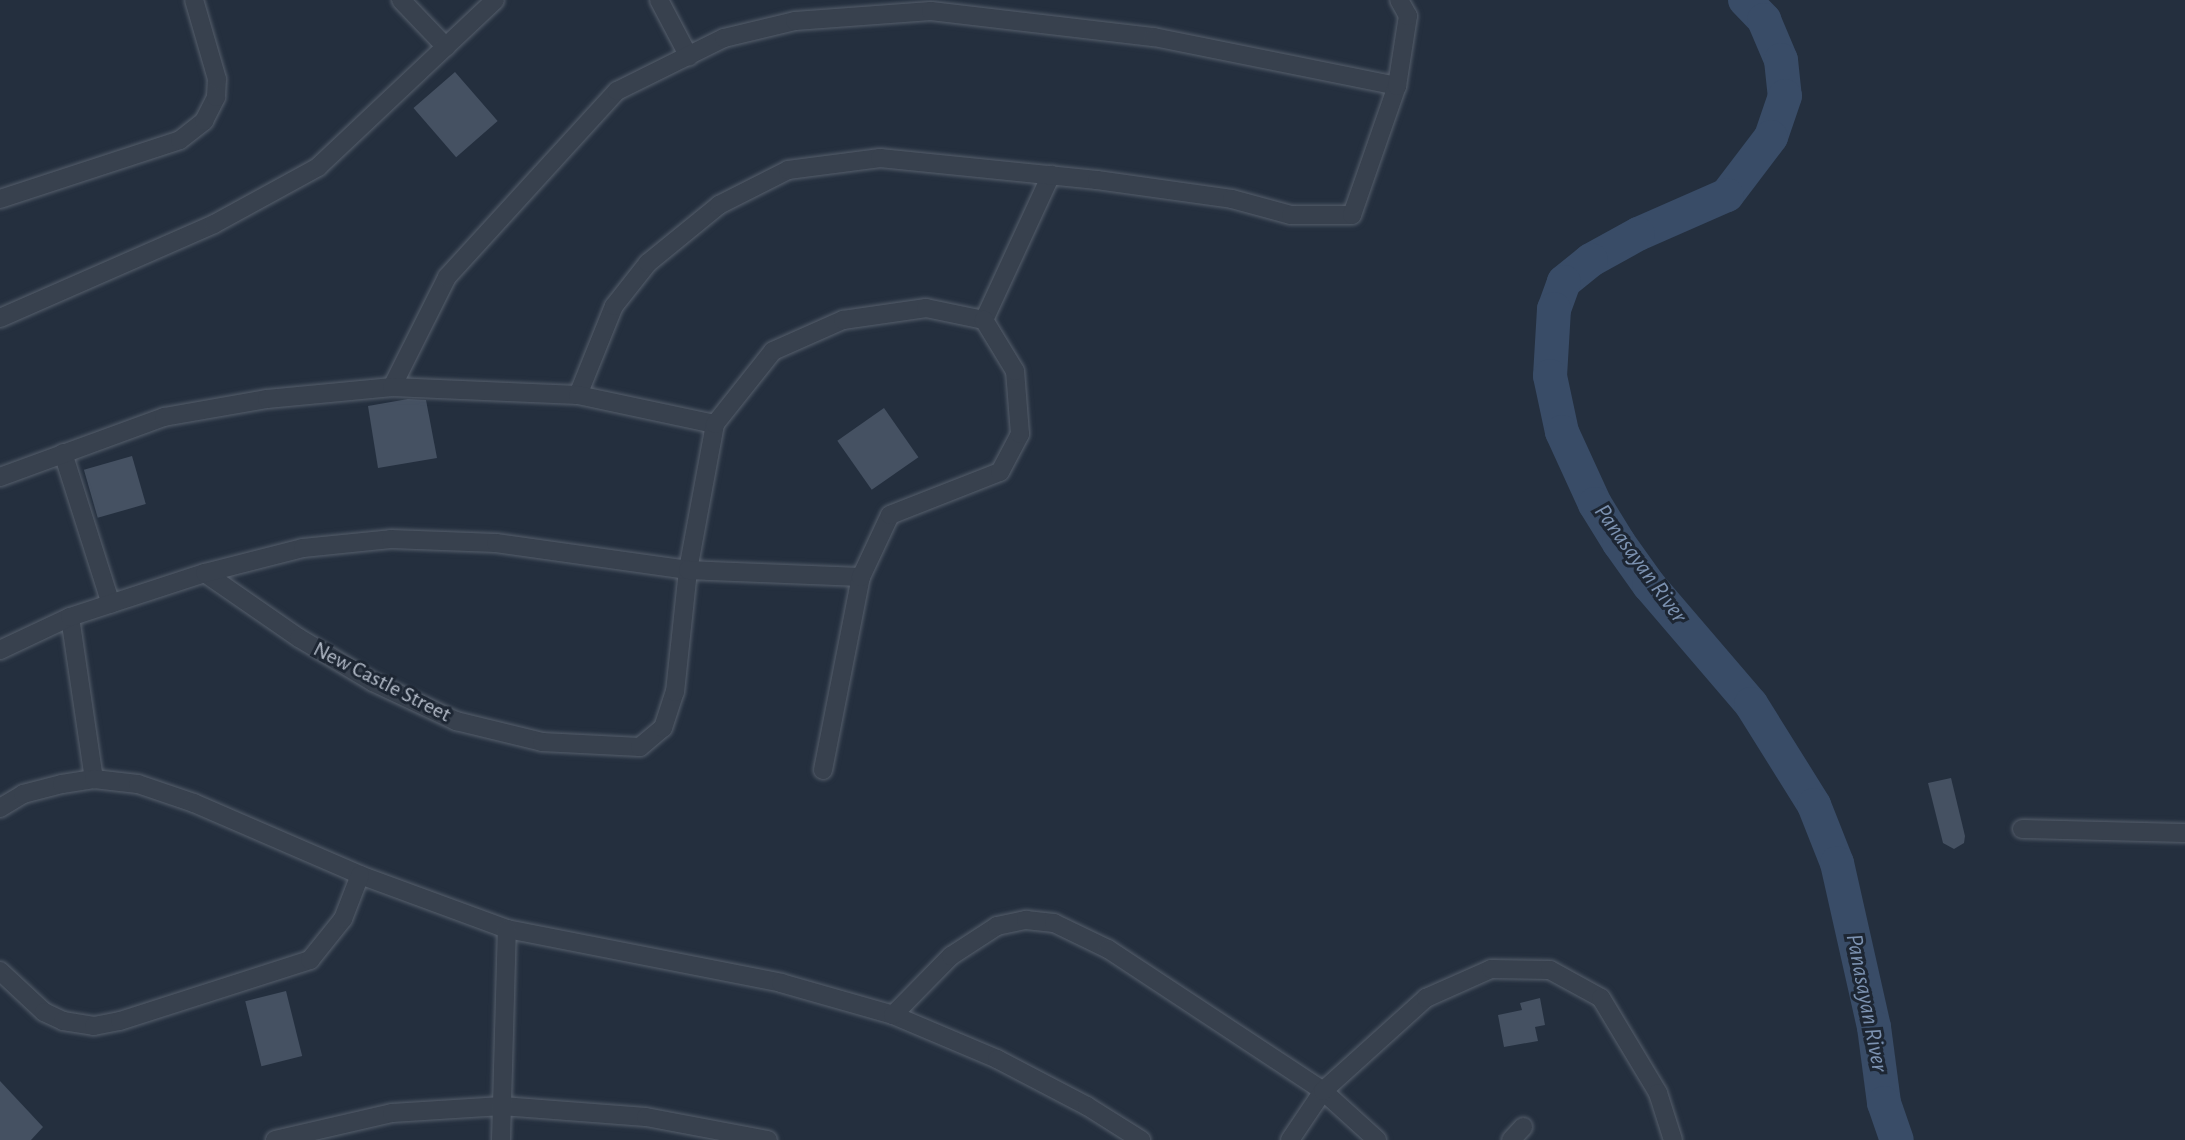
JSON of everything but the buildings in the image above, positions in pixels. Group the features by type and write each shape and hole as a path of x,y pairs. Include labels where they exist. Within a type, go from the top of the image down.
{"street":[{"path":"0,198 180,140 204,121 216,97 217,79 194,0"},
{"path":"401,0 446,47"},
{"path":"0,318 214,224 318,167 495,0"},
{"path":"659,0 689,57"},
{"path":"578,395 614,306 648,263 719,205 788,170 880,158 1051,175 1232,199 1291,215 1352,215 1397,86 1408,16 1400,0"},
{"path":"392,387 447,277 617,91 724,38 795,21 931,11 1154,37 1397,86"},
{"path":"984,320 1051,175"},
{"path":"0,477 164,417 267,399 392,387 578,395 715,424 773,351 843,320 926,308 984,320 1015,371 1020,434 1000,472 890,515 861,577 823,770"},
{"name":"New Castle Street","path":"205,573 299,638 373,682 456,721 542,742 640,747 663,728 675,692 688,570 715,424"},
{"path":"63,453 111,604"},
{"path":"0,650 70,617 205,573 303,548 391,539 496,543 688,570 861,577"},
{"path":"70,617 94,779"},
{"path":"0,808 23,794 94,779 138,784 194,802 360,874 507,929 781,983 893,1015 997,1059 1087,1106 1141,1140"},
{"path":"2022,829 2185,833"},
{"path":"0,971 44,1012 63,1021 94,1026 120,1021 310,960 343,919 360,874"},
{"path":"893,1015 951,956 998,926 1026,920 1054,923 1108,949 1323,1091 1377,1140"},
{"path":"501,1140 507,929"},
{"path":"1290,1140 1323,1091 1426,998 1491,969 1550,970 1601,998 1658,1093 1673,1140"},
{"path":"275,1140 392,1113 502,1106 646,1117 768,1140"}],"waterway":[{"name":"Panasayan River","path":"1745,0 1764,20 1781,60 1785,96 1771,137 1727,195 1638,234 1591,260 1564,282 1554,309 1550,376 1562,432 1595,504 1649,585 1751,704 1814,805 1837,863 1874,1027 1884,1103 1897,1140"}]}
